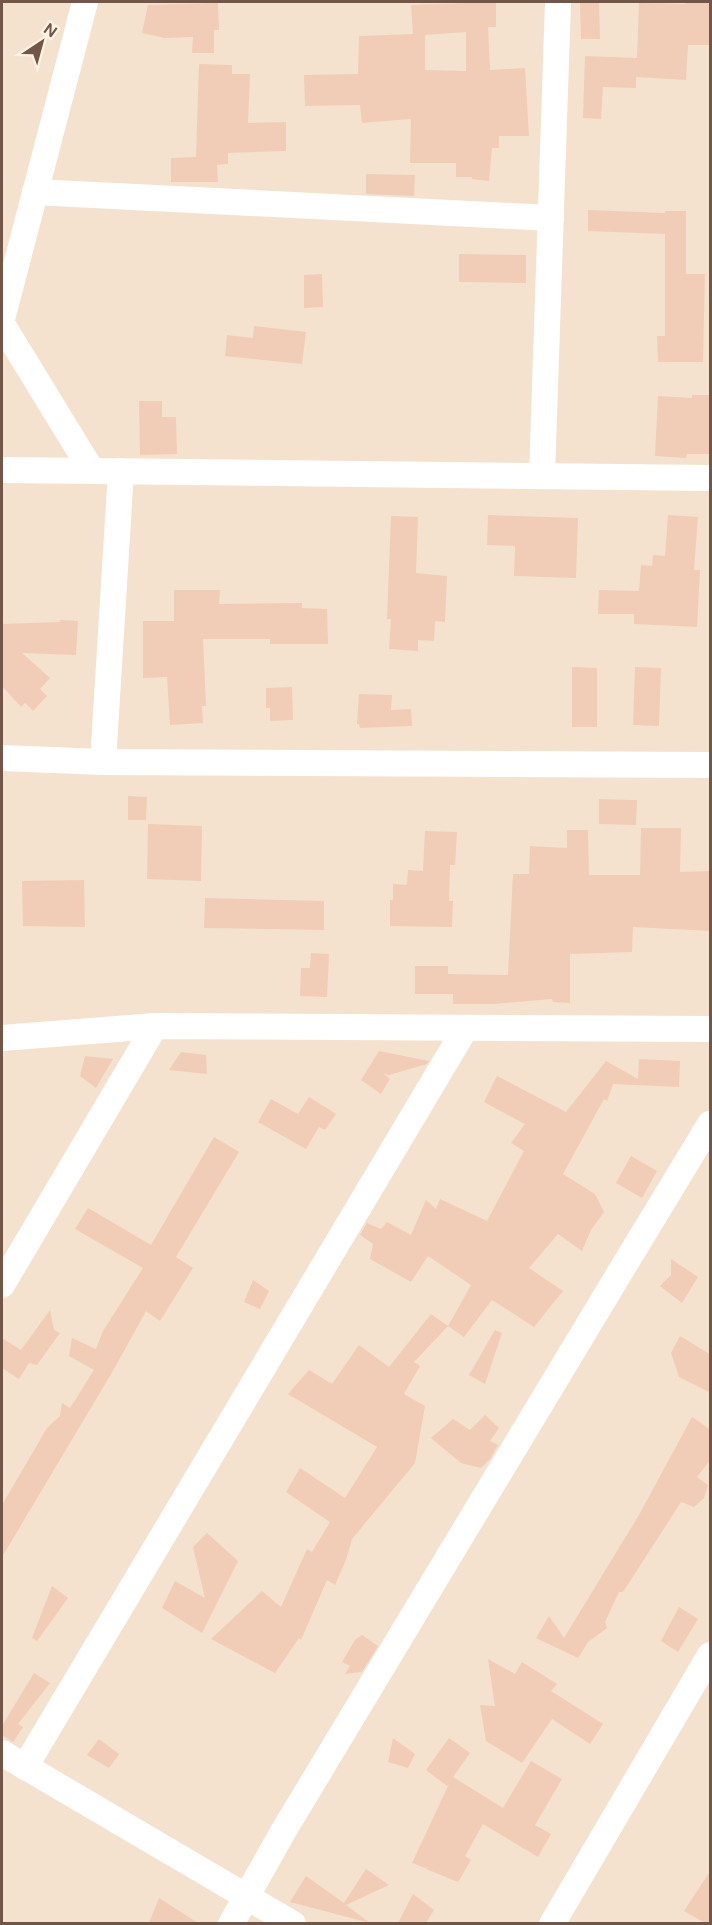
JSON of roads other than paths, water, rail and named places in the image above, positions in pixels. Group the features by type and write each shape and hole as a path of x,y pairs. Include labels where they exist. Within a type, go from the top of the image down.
{"street":[{"path":"2,319 85,2"},
{"path":"542,475 558,2"},
{"path":"35,192 550,218"},
{"path":"2,324 92,471"},
{"path":"2,470 711,478"},
{"path":"103,762 121,471"},
{"path":"2,758 103,762 711,765"},
{"path":"2,1285 155,1026"},
{"path":"2,1038 155,1026 711,1029"},
{"path":"25,1767 465,1029"},
{"path":"231,1923 711,1124"},
{"path":"552,1923 711,1655"},
{"path":"2,1753 293,1923"}]}
